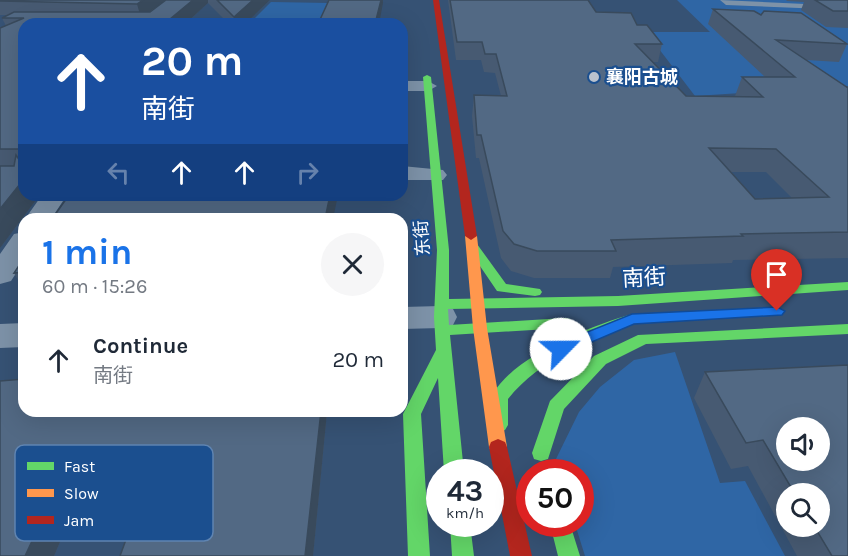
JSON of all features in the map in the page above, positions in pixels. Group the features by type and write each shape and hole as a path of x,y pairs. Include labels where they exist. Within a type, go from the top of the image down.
{"main road":[{"path":"436,0 473,247 480,328 505,451 521,556"},
{"name":"东街","path":"426,65 443,250 443,324 453,459"},
{"path":"473,247 502,288 618,301"},
{"path":"592,298 611,284"},
{"name":"南街","path":"443,324 477,302 618,301 848,286"},
{"name":"南街","path":"443,324 480,328 637,319 561,349 512,379 499,398 505,451"},
{"path":"419,556 412,414 443,324"},
{"path":"539,456 556,406 600,360 643,339 848,329"},
{"path":"461,537 463,556"},
{"path":"564,537 569,556"}],"street":[{"path":"408,86 428,86"},
{"path":"408,173 435,175"},
{"path":"0,275 18,249"},
{"path":"408,319 443,324"},
{"path":"0,336 18,335"}],"lane":[{"path":"724,2 848,8"},
{"path":"724,2 741,15"}],"shaded area":[{"path":"677,0 848,0 848,86 695,96 646,32 710,32"},
{"path":"271,2 331,3 321,18 255,18"},
{"path":"675,352 720,483 745,481 785,556 585,556 579,537 594,537 594,459 556,459 579,412 600,387 634,360"}],"building":[{"path":"0,0 143,0 137,4"},
{"path":"166,0 193,0 171,18 2,18 14,12 150,12"},
{"path":"217,0 253,0 234,17"},
{"path":"329,0 381,0 376,18 321,18"},
{"path":"450,0 588,0 596,12 631,13 637,25 647,25 662,44 635,44 686,96 763,97 742,77 795,77 713,9 754,11 761,15 764,11 801,13 847,44 776,40 848,88 848,232 611,240 616,251 537,251 514,244 503,231 481,135 477,135 474,95 507,96 496,54 485,54 482,42 457,42","holes":["709,148 776,149 829,197 755,199"]},
{"path":"815,0 848,0 848,11 833,11"},
{"path":"18,20 18,149 0,149 0,28"},
{"path":"16,155 18,158 18,186 0,209 0,166 14,166"},
{"path":"65,201 329,201 326,213 56,213"},
{"path":"848,365 848,556 832,556 821,537 830,537 830,483 788,483 781,471 830,471 830,417 776,417 776,462 763,440 746,443 705,372"},
{"path":"18,380 18,417 320,417 305,556 120,556 125,541 213,541 213,445 15,445 15,541 32,541 25,556 0,556 0,381"}],"traffic: fast":[{"path":"427,77 443,250 441,317 453,459"},
{"path":"473,247 502,288 535,292"},
{"path":"442,304 618,301 848,286"},
{"path":"499,425 500,397 526,370 560,349 632,319"},
{"path":"443,330 565,323"},
{"path":"541,453 556,406 600,360 643,339 848,329"},
{"path":"419,556 412,414 445,347"},
{"path":"461,537 463,556"},
{"path":"564,537 569,556"}],"traffic: slow":[{"path":"471,236 480,328 498,447"}],"traffic: jam":[{"path":"436,0 471,236"},
{"path":"498,447 521,556"}],"place":[{"name":"襄阳古城","path":"594,77"}],"route":[{"path":"561,349 632,319 777,311"}]}
